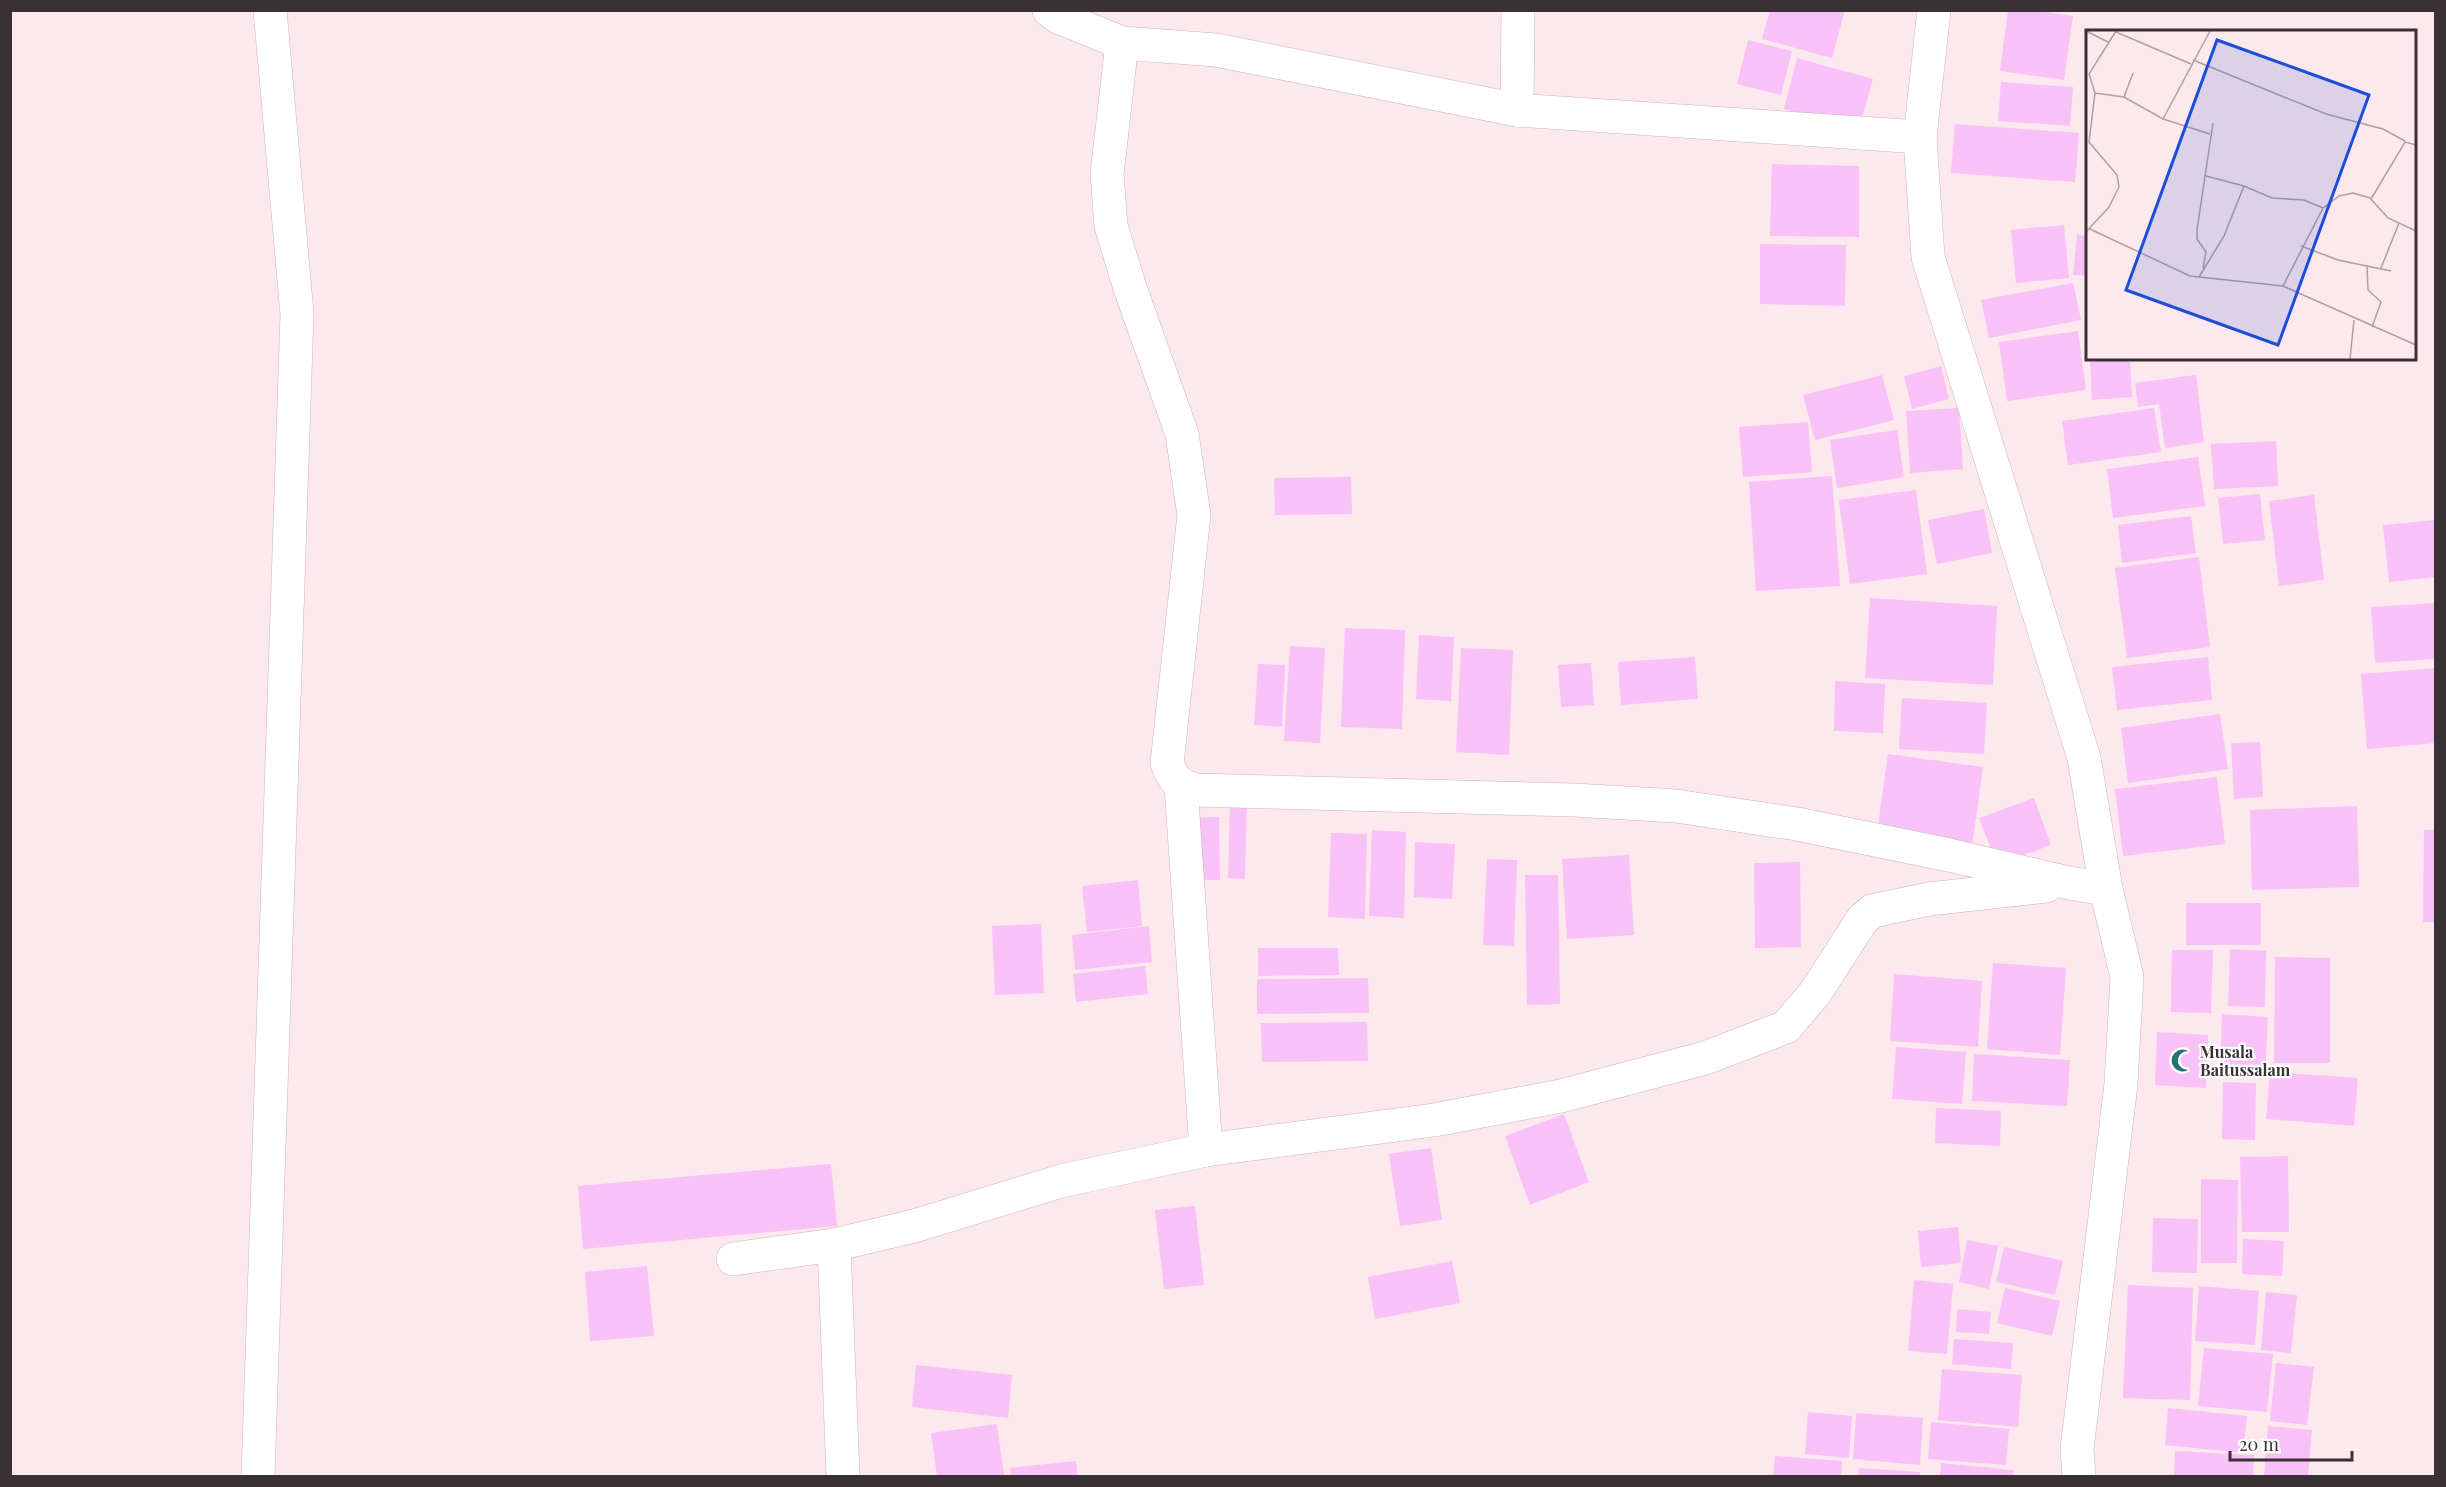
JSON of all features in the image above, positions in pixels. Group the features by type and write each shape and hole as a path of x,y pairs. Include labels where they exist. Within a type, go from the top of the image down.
{"street":[{"path":"258,1476 297,314 270,10"},
{"path":"1049,10 1058,17 1122,43 1216,50 1517,110 1920,137"},
{"path":"1517,110 1518,10"},
{"path":"1934,10 1920,137 1928,257 2084,758 2106,890 2127,977 2121,1084 2077,1449 2079,1476"},
{"path":"1122,43 1107,174 1111,226 1130,288 1182,434 1194,516 1167,763 1170,775 1180,786 1195,790 1574,800 1676,806 1797,824 1949,855 2069,884 2106,890"},
{"path":"1180,786 1206,1150"},
{"path":"733,1259 834,1245 914,1226 1061,1181 1206,1150 1434,1120 1550,1098 1705,1058 1786,1027 1815,993 1862,920 1872,911 1929,899 2069,884"},
{"path":"834,1245 843,1476"}],"building":[{"path":"1770,10 1845,10 1832,58 1762,39"},
{"path":"2008,10 2032,10 2073,16 2064,80 2000,71"},
{"path":"1748,40 1792,51 1781,95 1737,84"},
{"path":"1797,58 1873,79 1859,129 1784,109"},
{"path":"2001,82 2073,87 2070,126 1998,121"},
{"path":"1955,124 2079,133 2075,182 1951,173"},
{"path":"1772,164 1859,166 1859,237 1770,236"},
{"path":"2064,225 2069,278 2016,283 2011,230"},
{"path":"2077,235 2086,236 2086,276 2073,275"},
{"path":"1760,244 1846,245 1845,306 1760,304"},
{"path":"2073,283 2081,320 1989,338 1981,300"},
{"path":"2078,331 2086,390 2007,401 1999,342"},
{"path":"2090,360 2130,360 2132,397 2092,400"},
{"path":"1941,366 1949,399 1912,409 1904,376"},
{"path":"1882,375 1894,420 1815,440 1803,395"},
{"path":"2196,375 2204,442 2165,448 2159,404 2138,407 2135,383"},
{"path":"1959,408 1963,469 1910,473 1906,411"},
{"path":"2154,408 2161,452 2068,465 2062,421"},
{"path":"1808,422 1812,472 1743,477 1739,427"},
{"path":"1897,430 1904,477 1837,488 1830,440"},
{"path":"2276,441 2278,486 2214,489 2211,444"},
{"path":"2198,457 2205,506 2113,518 2107,469"},
{"path":"1832,476 1840,586 1756,591 1749,482"},
{"path":"1351,477 1352,514 1275,515 1274,478"},
{"path":"1916,490 1927,574 1850,584 1839,500"},
{"path":"2260,494 2265,540 2223,544 2218,498"},
{"path":"2314,495 2324,580 2279,586 2269,501"},
{"path":"1984,509 1992,553 1937,564 1928,520"},
{"path":"2191,516 2196,553 2122,563 2118,525"},
{"path":"2436,520 2436,577 2389,582 2383,525"},
{"path":"2199,557 2210,647 2127,658 2115,568"},
{"path":"1870,598 1997,606 1993,685 1865,678"},
{"path":"2436,603 2436,659 2375,663 2371,607"},
{"path":"1345,628 1405,630 1402,729 1341,727"},
{"path":"1419,635 1454,637 1451,701 1416,699"},
{"path":"1290,646 1325,648 1320,743 1284,741"},
{"path":"1461,648 1513,650 1509,755 1456,752"},
{"path":"1695,657 1698,699 1621,705 1618,662"},
{"path":"2208,657 2212,700 2117,710 2112,667"},
{"path":"1591,663 1594,705 1561,707 1558,665"},
{"path":"1258,664 1285,665 1282,727 1254,725"},
{"path":"2436,668 2436,743 2367,749 2361,674"},
{"path":"1835,681 1885,684 1883,733 1834,731"},
{"path":"1902,698 1987,703 1984,754 1899,749"},
{"path":"2220,714 2228,769 2128,783 2121,728"},
{"path":"2260,742 2263,797 2234,799 2231,743"},
{"path":"1888,754 1983,767 1972,847 1877,833"},
{"path":"2217,777 2225,844 2123,856 2115,789"},
{"path":"1230,796 1247,796 1245,879 1228,878"},
{"path":"2034,798 2051,845 1997,865 1979,818"},
{"path":"2357,806 2359,887 2252,890 2250,810"},
{"path":"1219,817 1220,880 1191,880 1189,818"},
{"path":"1372,830 1406,832 1404,918 1369,916"},
{"path":"2424,830 2436,830 2436,922 2423,922"},
{"path":"1331,833 1367,834 1365,919 1328,917"},
{"path":"1415,842 1455,844 1452,899 1414,897"},
{"path":"1629,855 1634,935 1567,939 1562,859"},
{"path":"1487,859 1517,860 1514,946 1483,945"},
{"path":"1800,862 1801,947 1755,948 1754,863"},
{"path":"1525,875 1558,875 1560,1004 1527,1005"},
{"path":"1138,880 1142,926 1087,932 1082,886"},
{"path":"2186,903 2261,903 2261,945 2186,945"},
{"path":"1041,924 1044,993 995,995 992,926"},
{"path":"1149,926 1152,962 1075,970 1072,935"},
{"path":"1258,948 1338,948 1339,975 1258,976"},
{"path":"2230,949 2266,951 2265,1007 2228,1006"},
{"path":"2172,950 2213,950 2211,1013 2171,1012"},
{"path":"2275,957 2330,958 2330,1063 2274,1063"},
{"path":"1993,963 2066,968 2060,1055 1987,1049"},
{"path":"1145,966 1148,994 1076,1002 1073,974"},
{"path":"1894,974 1982,981 1978,1047 1890,1041"},
{"path":"1368,978 1369,1013 1257,1014 1257,979"},
{"path":"2222,1014 2268,1017 2265,1077 2220,1075"},
{"path":"1367,1022 1368,1061 1262,1062 1261,1023"},
{"name":"Musala Baitussalam","path":"2157,1032 2208,1035 2206,1088 2155,1085"},
{"path":"1896,1047 1966,1052 1962,1104 1892,1099"},
{"path":"1974,1054 2070,1060 2067,1106 1972,1101"},
{"path":"2270,1072 2358,1078 2354,1126 2266,1119"},
{"path":"2223,1082 2256,1083 2255,1140 2222,1139"},
{"path":"1936,1108 2001,1111 2000,1146 1935,1143"},
{"path":"1564,1114 1589,1182 1530,1205 1505,1136"},
{"path":"1431,1148 1442,1220 1400,1226 1389,1154"},
{"path":"2288,1156 2289,1232 2242,1232 2240,1157"},
{"path":"831,1164 837,1226 583,1249 578,1186"},
{"path":"2201,1179 2238,1180 2237,1263 2201,1263"},
{"path":"1195,1206 1204,1285 1164,1289 1155,1210"},
{"path":"2153,1218 2198,1219 2197,1273 2152,1272"},
{"path":"1958,1227 1961,1263 1921,1267 1918,1231"},
{"path":"2243,1239 2284,1241 2282,1276 2242,1274"},
{"path":"1967,1240 1998,1246 1989,1289 1959,1282"},
{"path":"2004,1247 2063,1261 2055,1295 1996,1282"},
{"path":"1452,1261 1460,1303 1375,1319 1368,1277"},
{"path":"647,1266 654,1336 590,1341 585,1272"},
{"path":"1914,1280 1953,1284 1947,1354 1908,1351"},
{"path":"2128,1285 2193,1288 2190,1400 2123,1398"},
{"path":"2199,1286 2259,1291 2255,1345 2195,1341"},
{"path":"2005,1288 2060,1301 2052,1336 1997,1323"},
{"path":"2266,1292 2297,1295 2291,1353 2261,1350"},
{"path":"1957,1309 1991,1312 1989,1334 1956,1332"},
{"path":"1954,1339 2013,1343 2011,1369 1952,1364"},
{"path":"2204,1348 2273,1354 2267,1412 2198,1406"},
{"path":"2276,1363 2314,1367 2307,1425 2270,1421"},
{"path":"916,1365 1012,1375 1008,1418 912,1407"},
{"path":"1942,1369 2022,1375 2018,1427 1938,1420"},
{"path":"2168,1408 2247,1416 2243,1453 2165,1445"},
{"path":"1808,1412 1852,1416 1849,1458 1805,1454"},
{"path":"1856,1413 1923,1418 1920,1465 1853,1459"},
{"path":"1931,1422 2009,1429 2006,1465 1928,1459"},
{"path":"997,1424 1004,1476 937,1476 931,1433"},
{"path":"2268,1426 2312,1430 2308,1476 2264,1476"},
{"path":"2175,1451 2254,1455 2253,1476 2174,1476"},
{"path":"1775,1456 1842,1461 1841,1476 1773,1476"},
{"path":"1076,1461 1077,1476 1011,1476 1010,1468"},
{"path":"1941,1463 2013,1470 2013,1476 1940,1476"},
{"path":"1859,1468 1920,1472 1920,1476 1858,1476"}],"place":[{"name":"Musala Baitussalam","path":"2182,1060"}]}
